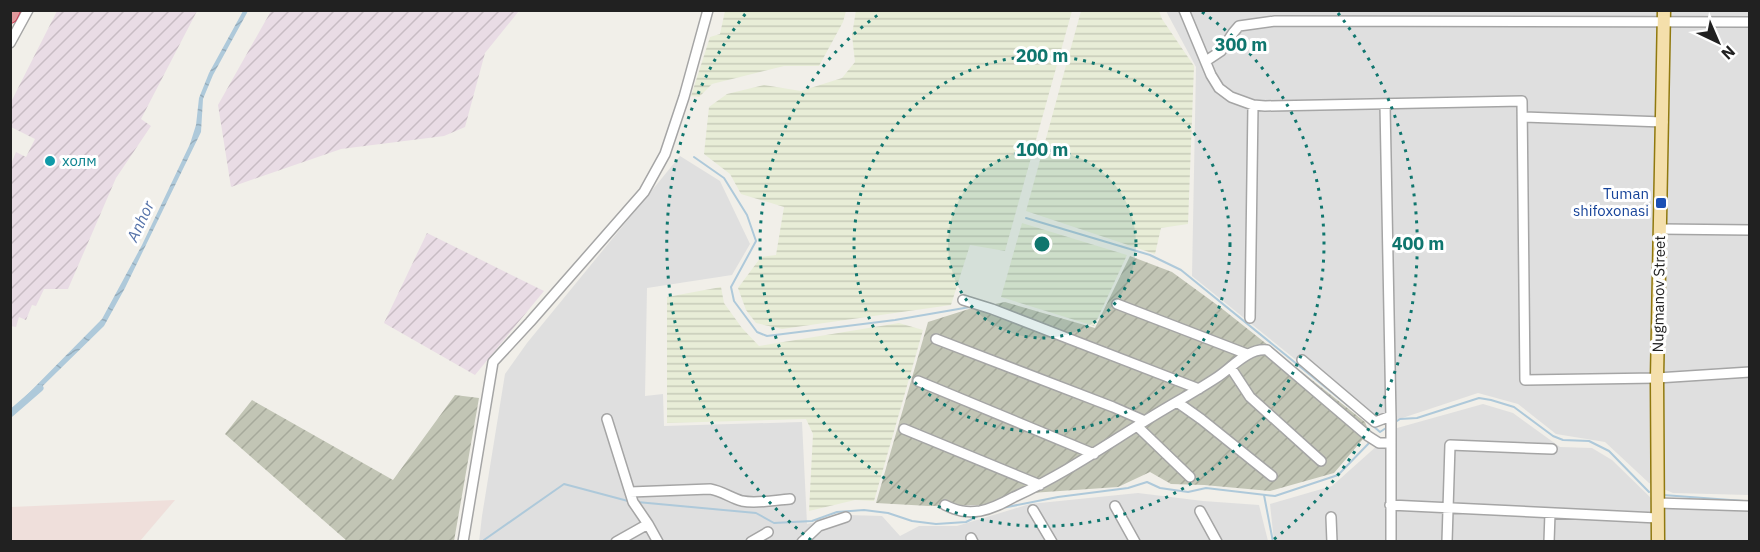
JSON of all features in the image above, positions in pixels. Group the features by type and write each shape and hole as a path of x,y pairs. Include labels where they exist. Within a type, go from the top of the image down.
{"highway":[{"path":"10,16 13,10"}],"main road":[{"name":"Nugmanov Street","path":"1658,542 1657,378 1664,16"}],"street":[{"path":"10,43 28,10"},
{"path":"463,542 493,362 644,192 665,154 684,97 708,10"},
{"path":"1184,10 1216,84 1223,92 1252,105 1522,101 1525,380 1657,378 1749,372"},
{"path":"1206,61 1221,51 1239,26 1275,21 1664,16 1749,22"},
{"path":"1385,104 1391,542"},
{"path":"1250,318 1252,105"},
{"path":"1523,117 1663,122"},
{"path":"1660,229 1749,230"},
{"path":"963,300 992,309 1199,389"},
{"path":"1117,304 1247,354"},
{"path":"936,339 1113,407 1141,424 1190,477"},
{"path":"945,505 959,512 981,511 1040,485 1199,389 1231,368 1247,354 1259,350 1267,350 1368,436 1379,443 1391,444"},
{"path":"1302,360 1375,422 1391,417"},
{"path":"1231,368 1250,396 1321,461"},
{"path":"918,381 1094,454"},
{"path":"1177,402 1272,476"},
{"path":"607,419 633,502 658,542"},
{"path":"904,429 1040,485"},
{"path":"1446,542 1450,445 1552,449"},
{"path":"630,492 710,489 722,491 747,502 790,499"},
{"path":"1658,503 1749,506"},
{"path":"1390,505 1658,518"},
{"path":"1115,506 1135,542"},
{"path":"1033,510 1053,542"},
{"path":"1200,511 1216,542"},
{"path":"1549,542 1550,513"},
{"path":"1331,517 1332,542"},
{"path":"802,542 819,526 846,518"},
{"path":"616,542 648,524"},
{"path":"751,542 768,532"}],"shaded area":[{"path":"725,10 846,11 843,22 819,66 784,66 712,84 699,97 691,96 710,37 720,34"},
{"path":"856,10 1072,11 1005,251 970,245 951,305 782,329 756,323 746,310 738,288 761,257 776,255 784,207 741,194 730,174 704,154 709,107 727,94 764,85 801,91 842,78 855,62 852,35"},
{"path":"57,11 197,11 141,119 151,126 116,178 68,289 44,289 36,306 32,305 26,320 19,317 16,327 10,326 11,164 16,152 26,157 35,139 11,127 11,102"},
{"path":"271,11 519,11 485,53 465,127 444,136 341,149 231,187 218,105"},
{"path":"1081,11 1159,11 1194,66 1188,224 1161,228 1155,254 1026,211"},
{"path":"1166,11 1749,11 1749,495 1673,493 1649,483 1605,442 1556,434 1518,404 1478,393 1378,426 1192,276 1196,67"},
{"path":"680,156 720,181 750,244 732,275 647,288 645,396 663,394 664,426 802,422 807,524 848,515 882,516 900,536 919,526 957,526 1030,504 1138,493 1259,505 1268,541 479,542 505,374 527,343"},
{"path":"1022,223 1127,255 1094,326 1001,297"},
{"path":"427,233 544,291 475,375 384,323"},
{"path":"1130,256 1172,272 1220,307 1365,422 1369,432 1334,473 1270,491 1171,484 1150,472 1118,487 1031,493 982,505 929,506 876,503 928,322 969,309 1005,302 1095,328"},
{"path":"721,287 724,303 742,328 759,346 899,323 923,330 874,501 855,500 809,511 813,434 806,419 667,423 667,297"},
{"path":"455,395 479,398 454,541 347,541 225,434 252,400 393,480"},
{"path":"1483,404 1513,413 1560,447 1592,448 1612,460 1653,500 1653,541 1274,541 1270,504 1332,486 1397,428"},
{"path":"175,500 140,541 11,541 11,507"},
{"path":"1663,501 1749,503 1749,541 1663,542"}],"water":[{"path":"243,11 248,11 213,75 203,99 201,132 104,326 11,417 11,411 102,319 142,245 190,144 196,125 199,98 209,73"}],"waterway":[{"path":"694,157 724,178 747,215 756,241 731,287 734,301 757,332 767,336 895,320 970,307"},
{"path":"1026,218 1150,255 1181,270 1351,408"},
{"name":"Anhor","path":"10,414 40,388"},
{"path":"1394,423 1400,419 1417,418 1479,398 1491,400 1514,407 1553,436 1563,440 1589,441 1609,451 1649,492"},
{"path":"1372,425 1380,432 1389,426"},
{"path":"1002,508 1058,497 1128,488 1147,482 1160,488 1188,492 1206,488 1275,496 1338,475 1372,440"},
{"path":"484,540 564,484 628,501"},
{"path":"1264,495 1273,542"},
{"path":"1663,495 1744,501"},
{"path":"637,502 756,513 774,523 812,521 837,512 864,510 936,524 966,522 982,514"}],"place":[{"name":"холм","path":"50,161"},
{"name":"Tuman shifoxonasi","path":"1661,203"}]}
